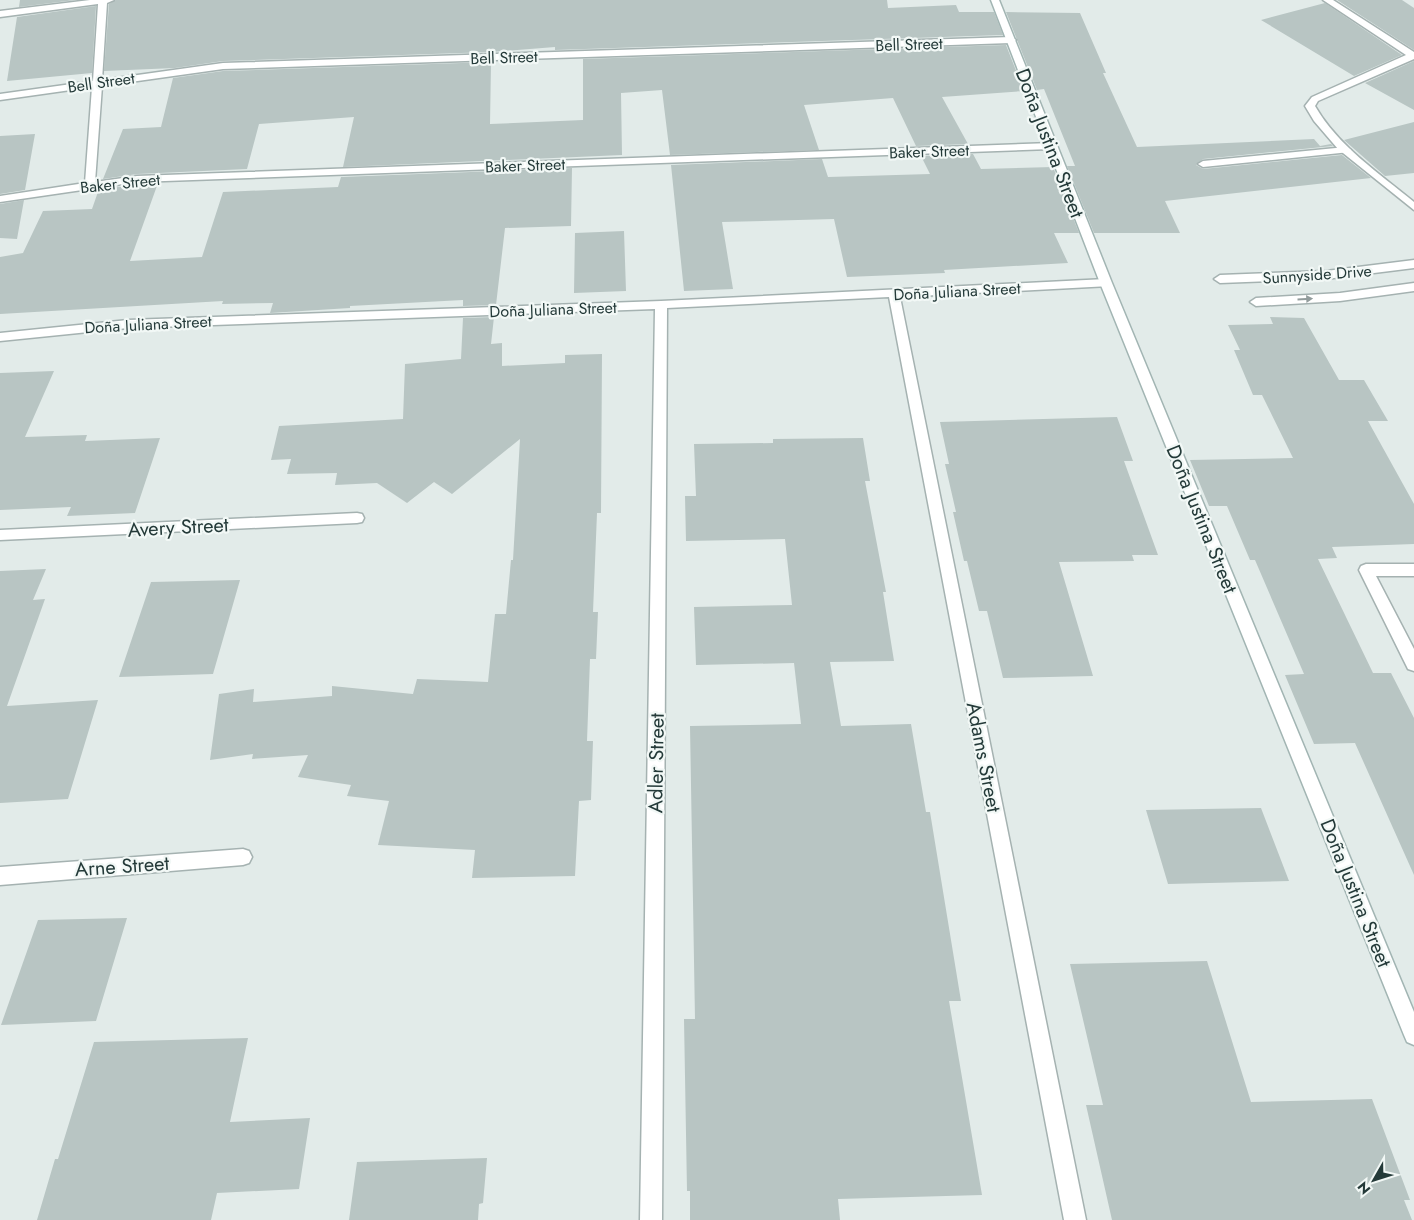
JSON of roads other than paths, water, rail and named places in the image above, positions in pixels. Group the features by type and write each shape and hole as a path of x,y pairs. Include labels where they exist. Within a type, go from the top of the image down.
{"street":[{"path":"0,14 106,0 96,83 90,185"},
{"name":"Doña Justina Street","path":"995,0 1106,283 1414,1035"},
{"path":"1327,0 1413,56"},
{"name":"Bell Street","path":"0,97 223,66 1011,40"},
{"path":"1413,56 1315,99 1310,106 1316,119 1346,150 1414,207"},
{"name":"Baker Street","path":"0,200 137,179 1051,146"},
{"path":"1203,164 1346,150"},
{"name":"Sunnyside Drive","path":"1220,278 1243,279 1326,275 1414,264"},
{"name":"Doña Juliana Street","path":"0,337 128,324 661,305 1106,283"},
{"name":"Sunnyside Drive","path":"1256,302 1340,298 1414,288"},
{"name":"Adams Street","path":"894,294 1075,1220"},
{"name":"Adler Street","path":"651,1220 661,305"},
{"name":"Avery Street","path":"0,535 357,518"},
{"path":"1414,570 1366,570 1414,664"},
{"name":"Arne Street","path":"0,876 244,857"}]}
